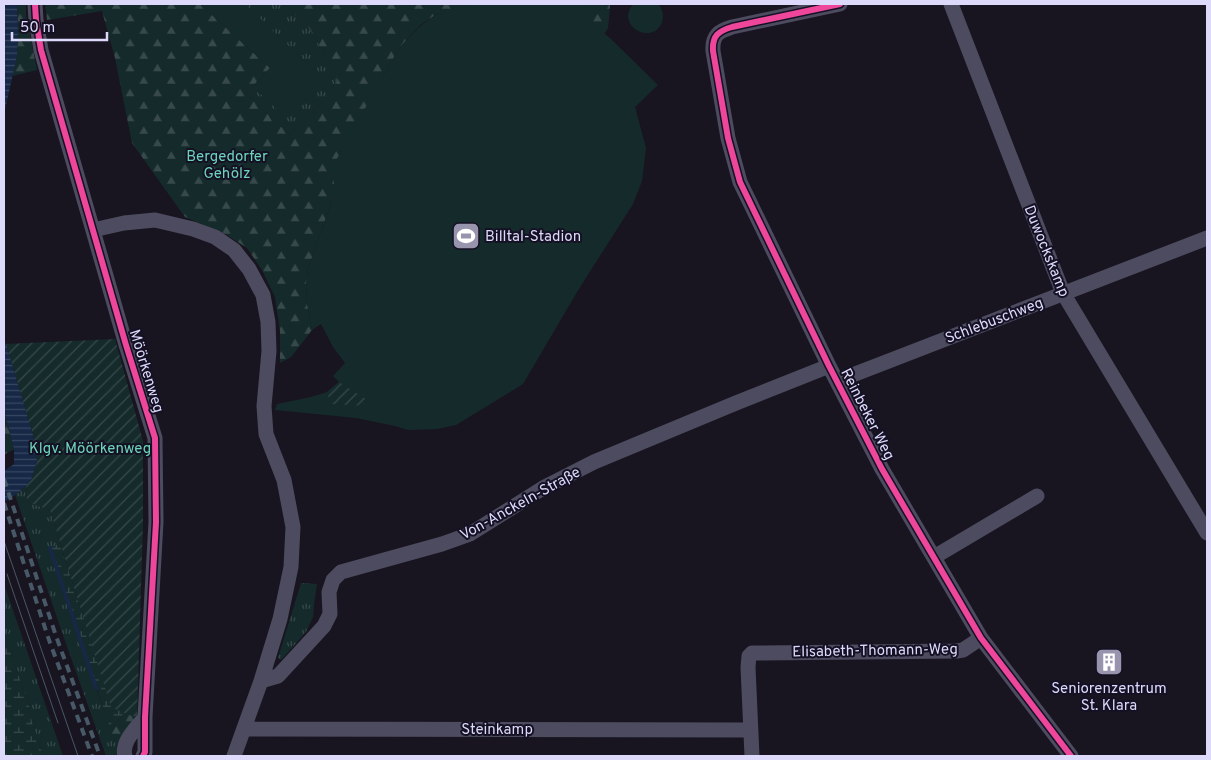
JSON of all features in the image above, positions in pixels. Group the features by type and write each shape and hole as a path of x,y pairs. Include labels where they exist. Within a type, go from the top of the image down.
{"street":[{"name":"Möörkenweg","path":"35,4 41,50 126,345 155,438 156,522 145,717 145,752 143,756"},
{"name":"Reinbeker Weg","path":"840,4 722,30 715,38 713,51 728,138 740,182 829,366 882,469 981,638 1071,756"},
{"name":"Duwockskamp","path":"950,4 1063,293 1207,533"},
{"path":"93,230 124,223 155,220 193,229 215,237 234,250 249,268 263,295 268,322 269,351 264,406 266,434 284,480 293,527 291,567 280,619 261,681 234,756"},
{"name":"Schlebuschweg","path":"837,381 1207,238"},
{"name":"Von-Anckeln-Straße","path":"261,681 278,676 324,626 330,614 329,592 333,580 340,572 442,544 470,534 543,488 594,462 829,366"},
{"path":"934,558 1037,496"},
{"name":"Elisabeth-Thomann-Weg","path":"750,730 748,658 752,653 957,651 963,650 981,638"},
{"path":"125,756 124,748 126,742 145,717"},
{"name":"Steinkamp","path":"244,729 750,730"},
{"path":"750,730 752,756"}],"green space":[{"path":"17,4 26,4 26,15 37,70 12,76 17,56"},
{"name":"Bergedorfer Gehölz","path":"45,4 200,4 270,68 246,93 290,135 314,112 338,80 307,25 283,4 471,4 437,14 419,26 402,45 335,164 334,195 308,269 307,303 312,330 291,357 280,363 280,331 275,297 262,270 247,248 227,235 185,217 132,143 115,58 102,11 47,20"},
{"path":"200,4 283,4 307,25 338,80 314,112 290,135 246,93 270,68"},
{"path":"200,4 245,4 321,77 284,116 253,87 270,68"},
{"name":"Billtal-Stadion","path":"471,4 588,4 599,11 592,23 658,85 635,107 646,148 642,181 633,204 577,292 523,384 456,425 437,429 408,430 356,418 275,410 277,404 327,392 339,382 333,376 345,363 333,347 321,324 312,330 306,286 308,269 334,195 334,164 402,45 419,27 437,14 455,7"},
{"path":"588,4 610,4 608,28 604,34 591,23"},
{"path":"633,4 658,4 660,6 663,17 657,29 651,33 644,33 637,31 632,26 629,20 629,12"},
{"name":"Klgv. Möörkenweg","path":"115,339 143,441 143,523 137,717 111,707 50,510 27,502 26,486 31,480 37,461 33,435 6,344"},
{"path":"339,382 369,401 367,406 331,404 327,392"},
{"path":"4,410 14,449 4,455"},
{"path":"26,486 27,502 50,510 60,543 50,549 117,746 118,756 106,756 15,495"},
{"path":"60,543 81,610 121,645 124,713 111,731 50,548"},
{"path":"301,583 317,584 313,617 306,632 281,660 278,658"},
{"path":"4,584 63,756 43,756 29,706 4,633"},
{"path":"4,633 29,706 43,756 4,756"},
{"path":"124,713 137,717 117,746 111,731"}],"water":[{"path":"4,4 17,4 18,35 17,56 4,114"},
{"path":"4,340 33,435 37,461 31,480 15,495 4,502 4,471 14,464 14,449 4,410"}],"waterway":[{"path":"50,548 96,688"}],"tram line":[{"path":"4,541 78,756"},
{"path":"7,574 58,723"}],"railway":[{"path":"4,479 56,636 100,756"},
{"path":"4,503 49,640 92,756"}],"cycle path":[{"path":"35,4 41,50 126,345 155,438 156,522 145,717 145,752 143,756"},
{"path":"840,4 732,27 723,30 715,37 713,51 728,138 740,182 829,366 882,469 981,638 1071,756"}],"place":[{"name":"Billtal-Stadion","path":"466,236"},
{"name":"Seniorenzentrum St. Klara","path":"1109,662"}]}
